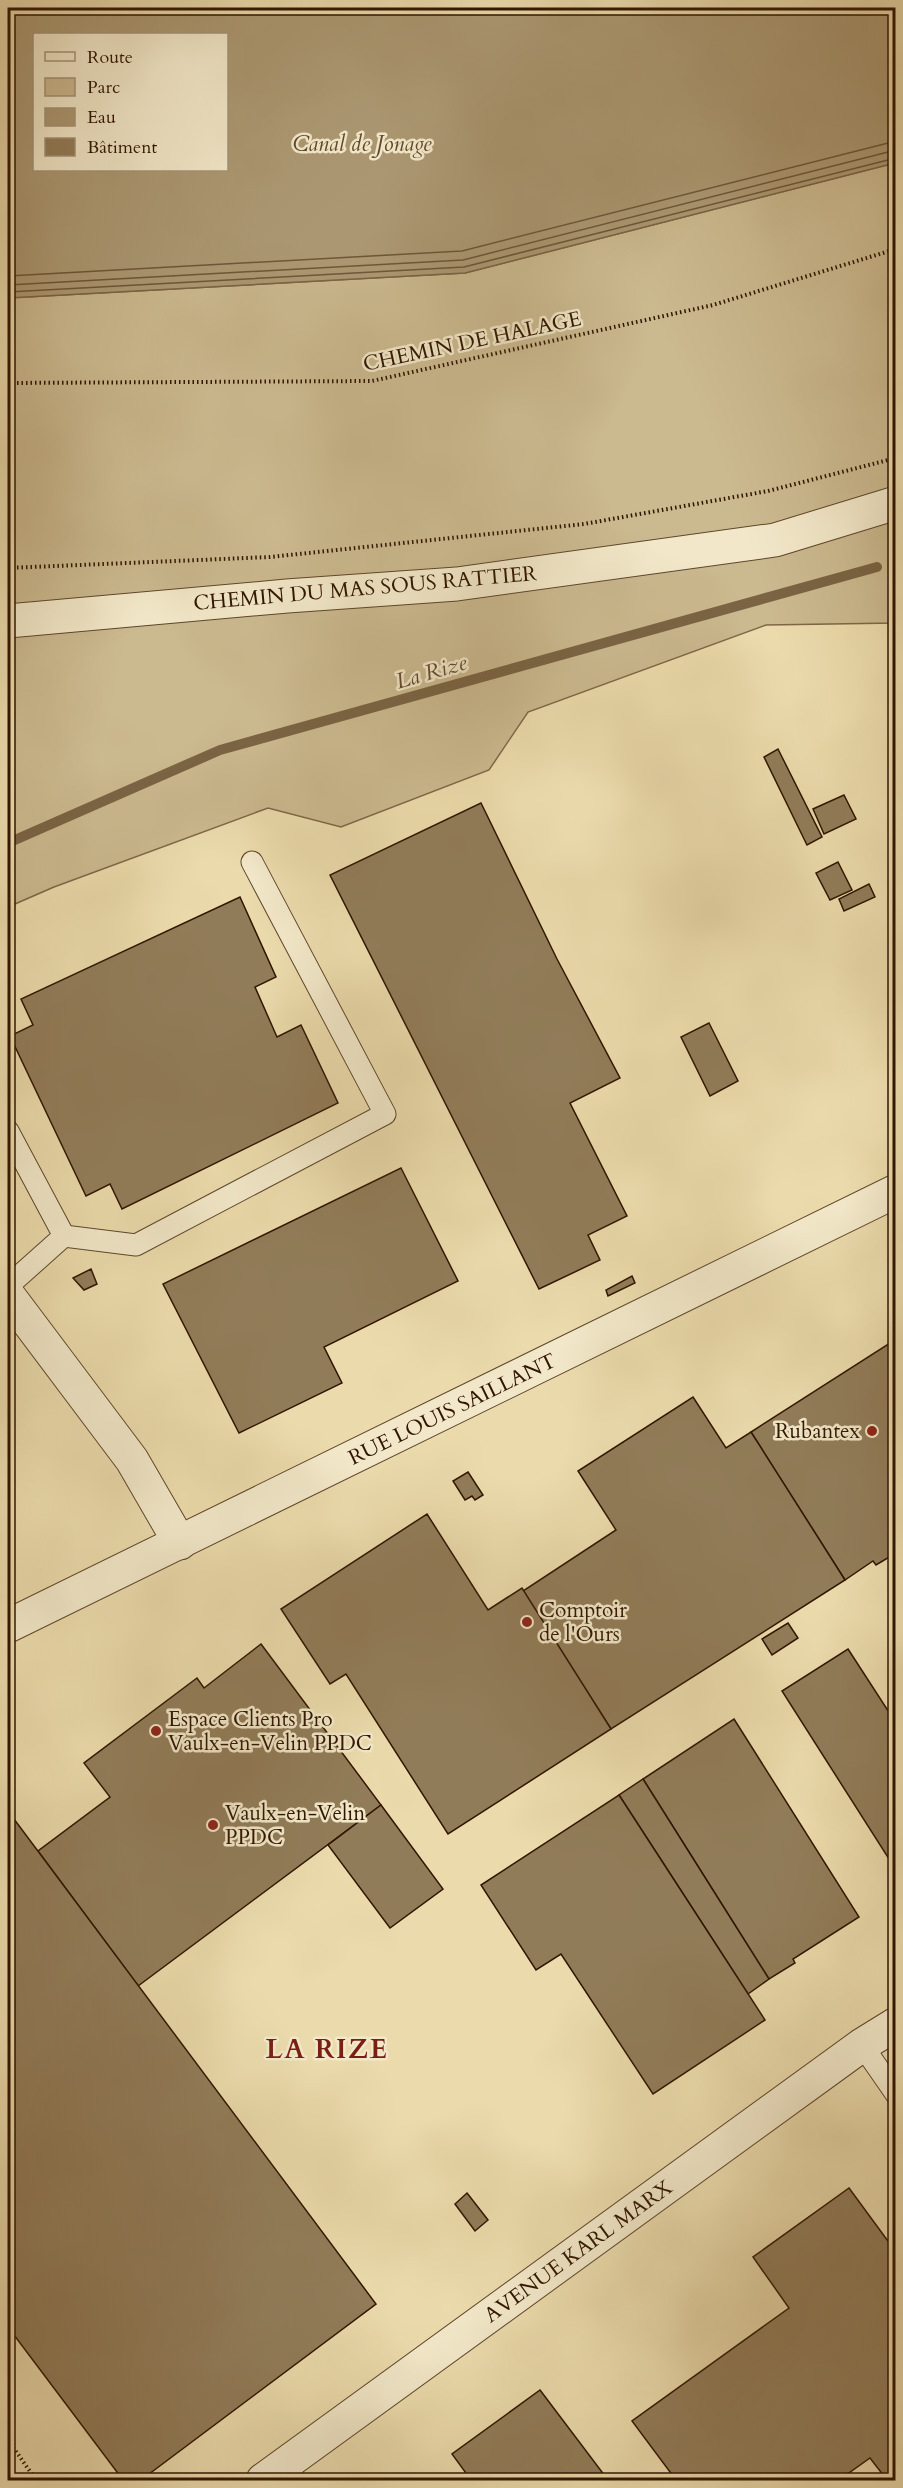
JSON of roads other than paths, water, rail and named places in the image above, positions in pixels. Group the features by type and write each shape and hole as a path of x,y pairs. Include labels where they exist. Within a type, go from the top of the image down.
{"street":[{"name":"CHEMIN DU MAS SOUS RATTIER","path":"8,621 287,596 457,584 775,540 896,503"},
{"name":"RUE LOUIS SAILLANT","path":"8,1626 896,1191"},
{"path":"8,1295 132,1460 180,1543"},
{"name":"AVENUE KARL MARX","path":"263,2481 862,2045 896,2024"}],"lane":[{"path":"8,1286 64,1236 136,1245 385,1114 252,862"},
{"path":"8,1131 64,1236"},
{"path":"862,2045 896,2094"}],"water":[{"name":"Canal de Jonage","path":"8,8 895,8 895,163 465,273 8,298"}],"waterway":[{"name":"La Rize","path":"8,843 220,750 877,567"}],"place":[{"name":"Rubantex","path":"872,1431"},
{"name":"Comptoir de l'Ours","path":"527,1622"},
{"name":"Espace Clients Pro Vaulx-en-Velin PPDC","path":"156,1731"},
{"name":"Vaulx-en-Velin PPDC","path":"213,1825"}],"district":[{"name":"LA RIZE","path":"327,2049"}]}
